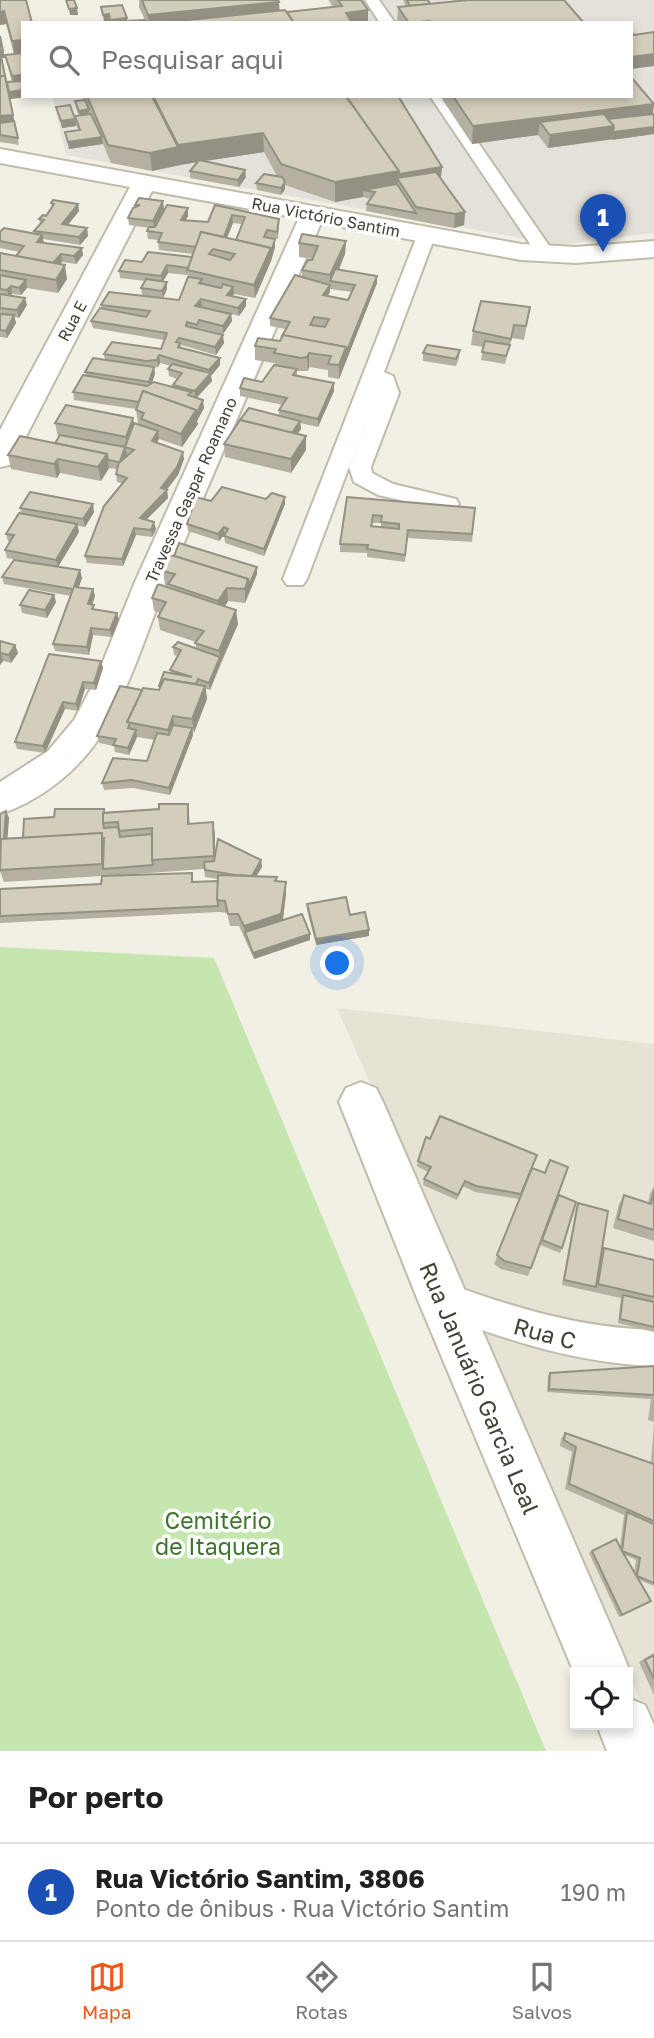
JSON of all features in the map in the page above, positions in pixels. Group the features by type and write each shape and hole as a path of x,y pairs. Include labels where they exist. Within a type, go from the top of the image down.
{"street":[{"name":"Rua Victório Santim","path":"3,159 426,236 545,253 576,255 654,249"},
{"name":"Rua E","path":"0,458 144,185"},
{"name":"Travessa Gaspar Roamano","path":"0,800 61,761 86,729 113,679 151,582 313,214"},
{"name":"Rua Januário Garcia Leal","path":"361,1102 441,1298 600,1667"},
{"path":"627,1730 636,1751"}],"lane":[{"path":"372,0 387,21"},
{"path":"439,98 545,253"},
{"path":"295,579 426,236"},
{"path":"373,375 386,380 389,393 360,467 362,477 386,490 448,504"},
{"name":"Rua C","path":"441,1298 515,1326 566,1340 610,1348 654,1348"}],"shaded area":[{"path":"327,0 654,0 654,233 559,245 66,155 52,98 633,98 633,21 339,21"},
{"path":"337,1008 654,1044 654,1731 633,1683 633,1667 626,1667"}],"green space":[{"name":"Cemitério de Itaquera","path":"0,947 214,958 546,1751 0,1751"}],"building":[{"path":"0,0 26,0 31,21 21,21 21,40 12,41 4,11 0,12"},
{"path":"66,0 74,0 77,8 69,9"},
{"path":"142,0 278,0 279,2 148,15"},
{"path":"338,0 361,0 368,10 346,13 351,21 293,21 287,12 342,6"},
{"path":"407,0 428,0 430,4 410,6"},
{"path":"468,0 564,0 582,21 408,21 398,7"},
{"path":"122,5 127,18 110,20 109,14 103,15 101,7"},
{"path":"285,10 293,21 179,21"},
{"path":"654,32 654,54 633,57 633,34"},
{"path":"0,51 5,76 0,76"},
{"path":"21,53 21,75 12,76 5,55"},
{"path":"0,76 5,76 13,115 0,116"},
{"path":"633,79 654,104 473,126 454,98 633,98"},
{"path":"21,81 21,90 9,92 7,82"},
{"path":"88,98 153,98 178,147 150,153 108,145"},
{"path":"154,98 347,98 399,171 335,182 281,164 263,133 178,145"},
{"path":"347,98 399,98 442,167 399,174"},
{"path":"85,100 89,109 79,111 75,101"},
{"path":"70,105 75,119 61,121 56,107"},
{"path":"91,114 102,137 68,142 65,132 80,130 75,116"},
{"path":"604,114 614,126 550,135 540,122"},
{"path":"653,114 654,127 613,132 614,126 608,119"},
{"path":"14,121 18,138 0,135 0,123"},
{"path":"199,160 245,170 238,180 190,171"},
{"path":"436,172 465,212 455,214 416,207 397,178"},
{"path":"264,174 282,177 285,182 281,188 256,183"},
{"path":"397,184 416,213 367,204 375,192 363,190"},
{"path":"139,198 163,201 153,221 128,218 133,208 140,205 135,205"},
{"path":"53,200 78,204 62,224 87,228 79,237 34,231 44,220 39,219 43,215 46,216 54,204 51,203"},
{"path":"167,205 188,208 181,220 208,222 215,205 279,219 277,232 267,230 264,237 275,239 271,253 271,248 236,240 245,217 232,215 224,237 201,232 196,247 158,242 162,233 147,231 149,227 155,227"},
{"path":"4,228 42,235 37,242 82,248 74,256 61,254 53,263 16,256 24,246 0,241 0,232"},
{"path":"201,232 271,248 254,285 187,270","holes":["213,249 235,254 230,260 209,254"]},
{"path":"302,234 346,241 330,275 302,270 308,260 312,260 318,246 299,243"},
{"path":"148,252 192,257 188,268 167,265 161,276 119,271 125,260 142,262"},
{"path":"0,253 65,265 56,280 0,270"},
{"path":"335,269 377,276 346,353 346,347 282,336 290,322 270,318 295,275 330,285 323,295 348,300 355,285 330,281","holes":["314,317 329,319 325,327 310,325"]},
{"path":"0,275 26,280 19,288 11,286 7,290 0,289"},
{"path":"188,277 202,279 199,283 221,288 223,284 233,287 227,295 246,299 238,308 201,299 195,306 231,314 223,326 199,320 197,325 187,322 186,326 223,335 215,347 179,338 176,342 180,343 178,347 220,358 209,370 159,355 157,360 146,361 104,354 112,342 161,349 167,333 91,321 100,308 146,317 150,311 101,305 109,292 179,300"},
{"path":"146,279 167,282 162,291 141,288"},
{"path":"0,294 25,298 17,310 0,308"},
{"path":"481,301 530,307 526,326 514,325 511,339 473,331"},
{"path":"0,314 14,315 6,331 0,330"},
{"path":"283,335 346,347 339,365 328,364 331,356 309,353 307,357 301,358 274,353 276,349 255,346 258,338 280,341"},
{"path":"485,341 510,345 506,356 482,352"},
{"path":"427,345 460,350 456,359 423,353"},
{"path":"93,358 154,367 149,382 85,372"},
{"path":"172,364 211,373 195,391 173,385 182,373 168,369"},
{"path":"274,365 297,369 293,375 334,383 318,419 279,410 287,398 240,388 244,378 262,382"},
{"path":"83,375 147,386 154,382 191,392 188,395 203,400 197,413 196,410 143,391 139,402 73,392"},
{"path":"143,391 196,410 181,434 141,419 144,413 136,410"},
{"path":"66,405 133,418 126,437 55,423"},
{"path":"249,408 300,421 292,433 240,420"},
{"path":"240,420 306,436 291,459 224,444"},
{"path":"134,423 158,431 152,441 183,452 177,467 161,488 167,490 140,518 154,522 151,530 134,528 122,559 85,556 104,506 127,478 116,474 119,462 108,460 107,454 55,443 60,435 125,447","holes":["125,447 134,450 120,462"]},
{"path":"20,436 107,454 98,467 58,459 54,464 8,455"},
{"path":"222,487 266,499 272,493 285,497 264,549 224,536 228,529 224,527 218,534 187,524 196,497 211,501"},
{"path":"30,492 93,504 83,519 20,508"},
{"path":"347,497 475,508 472,534 408,530 405,555 367,549 368,545 340,544","holes":["373,515 382,516 381,522 399,524 399,529 371,526"]},
{"path":"19,513 77,524 56,560 5,550 14,535 6,534"},
{"path":"179,543 257,567 249,585 248,579 174,556"},
{"path":"171,555 248,579 245,589 227,588 218,601 168,584 175,574 163,571"},
{"path":"14,560 80,570 74,587 93,589 88,604 94,605 92,609 117,613 110,630 91,628 87,647 53,644 73,589 2,577"},
{"path":"158,584 236,610 219,651 195,643 204,631 158,617 166,602 152,598"},
{"path":"29,590 54,595 45,610 20,605"},
{"path":"0,641 15,645 9,655 0,654"},
{"path":"178,642 220,657 209,683 198,679 196,684 164,679 159,686 164,672 192,677 170,670 181,650 173,647"},
{"path":"49,654 101,661 94,683 83,682 76,704 63,702 43,746 15,742"},
{"path":"164,679 205,686 192,719 173,716 168,730 127,722 143,688 159,690"},
{"path":"120,686 142,690 127,722 130,723 128,728 136,730 128,748 113,745 116,739 97,736"},
{"path":"173,725 192,728 169,788 132,780 102,783 113,758 147,761 157,733 169,735"},
{"path":"159,804 188,804 188,824 213,822 214,856 152,860 152,828 119,831 118,822 103,823 103,813 159,809"},
{"path":"55,809 104,809 104,828 118,827 120,837 152,834 153,865 103,869 102,833 23,838 24,819 54,817"},
{"path":"6,811 4,839 1,839 0,863 0,814"},
{"path":"102,833 102,864 0,870 1,839"},
{"path":"218,839 261,860 252,876 205,870 204,862 214,861"},
{"path":"192,873 192,882 218,881 218,906 0,916 0,889 101,884 102,876"},
{"path":"218,875 277,877 275,881 286,882 281,914 244,926 238,914 228,914 225,901 217,900"},
{"path":"346,897 350,915 365,912 369,930 316,939 307,904"},
{"path":"302,914 310,934 253,953 245,932"},
{"path":"440,1116 537,1155 521,1194 476,1186 465,1181 458,1195 424,1179 431,1167 418,1161 426,1137 430,1139"},
{"path":"550,1160 568,1167 531,1268 504,1261 497,1255 532,1168 545,1173"},
{"path":"654,1190 654,1230 618,1219 624,1195 651,1204"},
{"path":"559,1195 576,1202 562,1248 542,1240"},
{"path":"578,1203 608,1211 596,1287 564,1280"},
{"path":"604,1248 654,1260 654,1297 598,1284"},
{"path":"623,1295 654,1302 654,1327 620,1319"},
{"path":"654,1366 654,1395 549,1389 550,1373"},
{"path":"565,1433 654,1464 654,1521 569,1484 576,1447 564,1440"},
{"path":"627,1512 654,1524 654,1583 637,1576 640,1558 622,1551"},
{"path":"616,1539 651,1601 622,1615 592,1551"},
{"path":"654,1655 654,1679 645,1660"}],"place":[{"name":"Rua Victório Santim, 3806","path":"603,252"}]}
